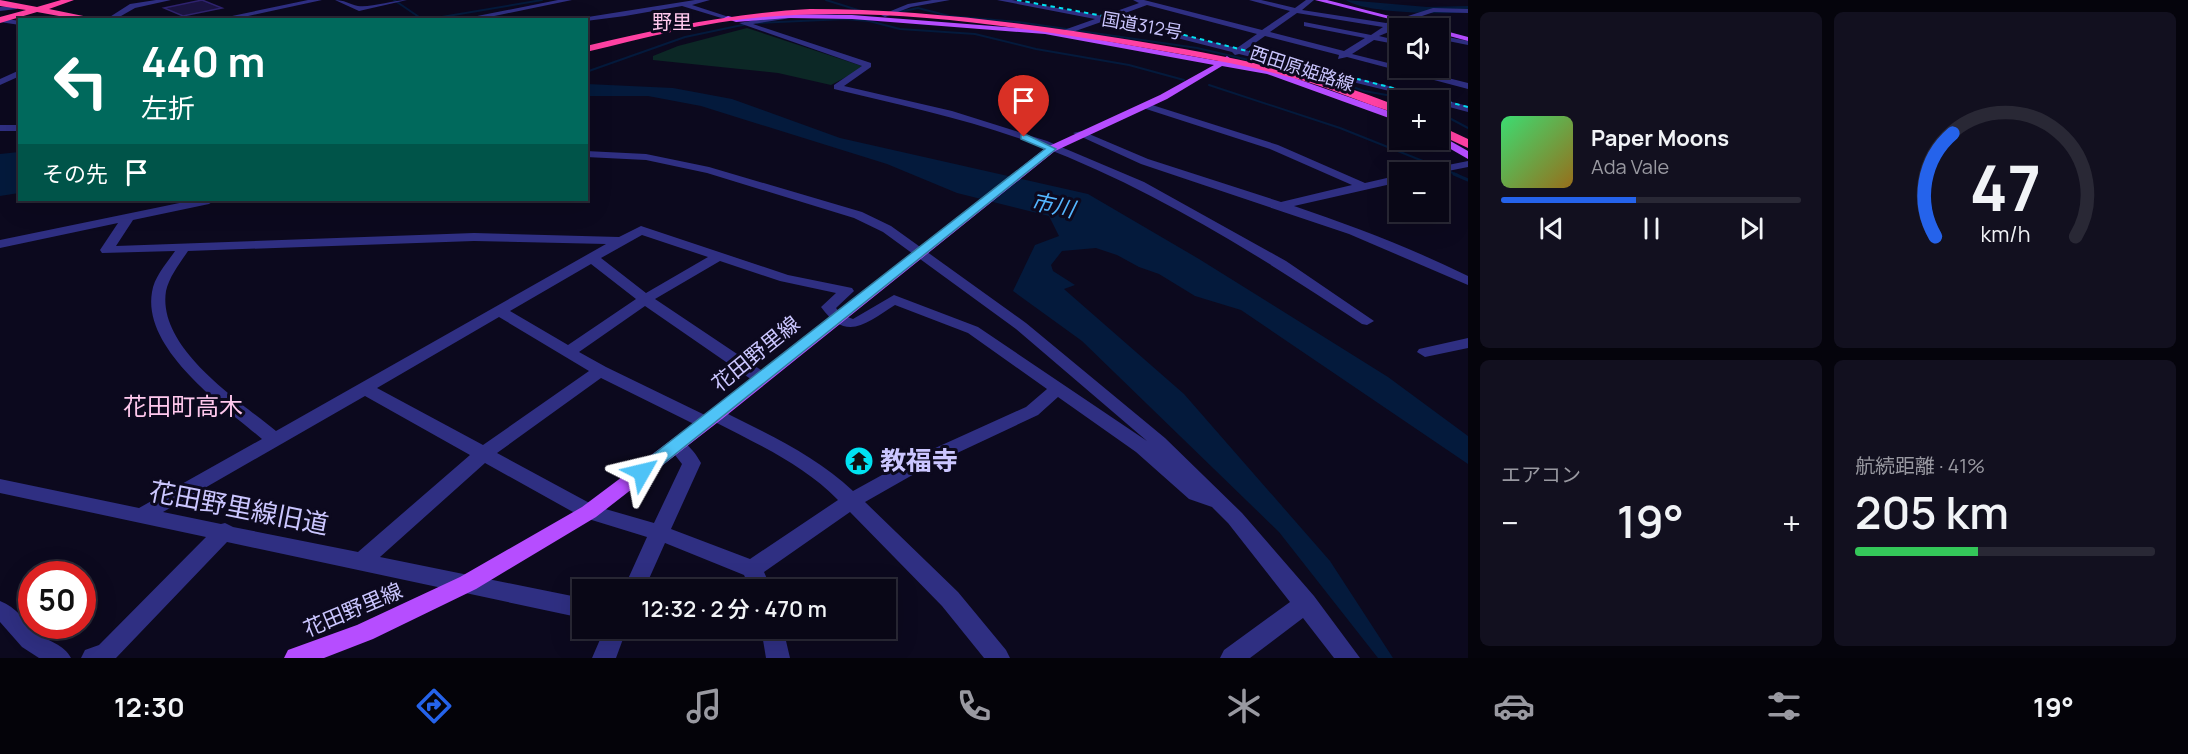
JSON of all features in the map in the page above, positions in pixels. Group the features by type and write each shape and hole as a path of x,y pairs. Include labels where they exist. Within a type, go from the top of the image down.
{"highway":[{"path":"1,20 70,0"},
{"path":"0,3 87,18"},
{"name":"国道312号","path":"588,49 728,18 811,12 977,21 1067,32 1225,61 1317,81 1389,107"},
{"path":"1449,134 1468,144"}],"main road":[{"path":"1318,0 1394,18"},
{"name":"西田原姫路線","path":"728,18 736,20 788,16 1011,28 1225,61 1284,76 1389,115"},
{"path":"1449,34 1468,41"},
{"name":"花田野里線","path":"296,658 365,632 468,583 589,512 677,446 1049,150 1078,133 1146,106 1200,80 1225,61"},
{"path":"1449,144 1468,156"}],"street":[{"path":"112,18 134,6 168,0"},
{"path":"226,18 319,0"},
{"path":"338,0 359,9 404,0"},
{"path":"520,0 534,6"},
{"path":"471,18 569,0"},
{"path":"670,0 728,18"},
{"path":"586,18 707,0"},
{"path":"894,0 910,5"},
{"path":"885,15 910,5 947,0"},
{"path":"1000,0 1102,17 1393,90"},
{"path":"1136,0 1389,64"},
{"path":"1252,0 1389,27"},
{"path":"1225,61 1311,0"},
{"path":"1067,32 1102,17 1146,3"},
{"path":"0,9 14,7"},
{"path":"1408,18 1433,10 1468,11"},
{"path":"788,16 786,19 746,25 868,65 837,87 949,113 1042,143 1049,150 1140,184 1281,264 1367,321"},
{"path":"1284,18 1389,41"},
{"path":"1,20 18,23"},
{"path":"1334,61 1389,27 1386,26"},
{"path":"1449,38 1468,41"},
{"path":"0,82 18,73"},
{"path":"1440,78 1468,86"},
{"path":"1449,104 1468,109"},
{"path":"1146,106 1266,144 1363,186"},
{"path":"0,128 18,128"},
{"path":"1078,133 1154,165 1282,205 1440,267 1468,281"},
{"path":"588,154 646,157 709,170 858,215 923,252 941,268 1021,326 1159,442 1219,502 1306,603 1348,658"},
{"path":"1449,168 1468,164"},
{"path":"1282,205 1389,180"},
{"path":"0,244 204,201"},
{"path":"129,216 107,250 474,237 621,241"},
{"path":"141,516 641,230 785,278 847,291 828,307 837,318 855,324 894,299 973,330 1142,447 1196,494 1219,502"},
{"path":"184,248 162,283 159,296 165,331 178,352 200,376 274,439"},
{"path":"568,352 645,299 719,256"},
{"path":"592,258 645,299 761,378"},
{"path":"499,311 600,371 799,458 828,478 951,599 998,658"},
{"path":"1425,352 1468,343"},
{"path":"362,561 483,454 600,371"},
{"path":"364,388 589,512 660,533 752,569 757,579"},
{"path":"752,569 852,501 917,464 1032,411 1058,388"},
{"path":"638,579 692,463 677,446"},
{"name":"花田野里線旧道","path":"0,486 225,531 572,606"},
{"path":"93,658 107,652 225,531"},
{"path":"1232,658 1306,603"},
{"path":"0,611 9,616 30,640 59,658"},
{"path":"604,658 611,639"},
{"path":"774,639 777,658"}],"green space":[{"path":"747,28 865,67 831,85 778,73 653,60 653,56 678,46"}],"water":[{"name":"市川","path":"588,84 673,88 732,99 840,138 1088,194 1199,259 1388,377 1468,436 1468,464 1241,310 1195,296 1159,274 1139,267 1117,255 1096,248 1062,251 1051,265 1053,271 1075,285 1064,289 1184,394 1330,561 1393,658 1378,658 1279,532 1082,341 1013,291 1035,245 1059,236 1049,216 957,193 887,164 701,106 648,96 588,96"},
{"path":"18,152 18,193 0,196 0,154"}],"building":[{"path":"202,0 222,8 183,16 164,8"}],"waterway":[{"path":"394,0 419,17 424,18"},
{"path":"436,18 542,0"},
{"path":"826,0 861,11"},
{"path":"1351,0 1427,10 1468,9"},
{"path":"895,13 918,8 949,16 1018,22 1197,48 1331,79 1364,91 1389,95"},
{"path":"757,23 845,19 869,21 900,29 975,34 1036,49 1129,65 1184,80"},
{"path":"588,71 685,37 747,24"},
{"path":"1209,85 1340,128 1458,175"},
{"path":"1449,118 1468,128"},
{"path":"1454,174 1468,180"}],"railway":[{"path":"1017,0 1125,20 1468,107"}],"place":[{"name":"教福寺","path":"859,461"}],"district":[{"name":"野里","path":"672,22"},
{"name":"花田町高木","path":"183,407"}],"route":[{"path":"642,472 920,255 1051,149 1042,143 1024,137"}]}
